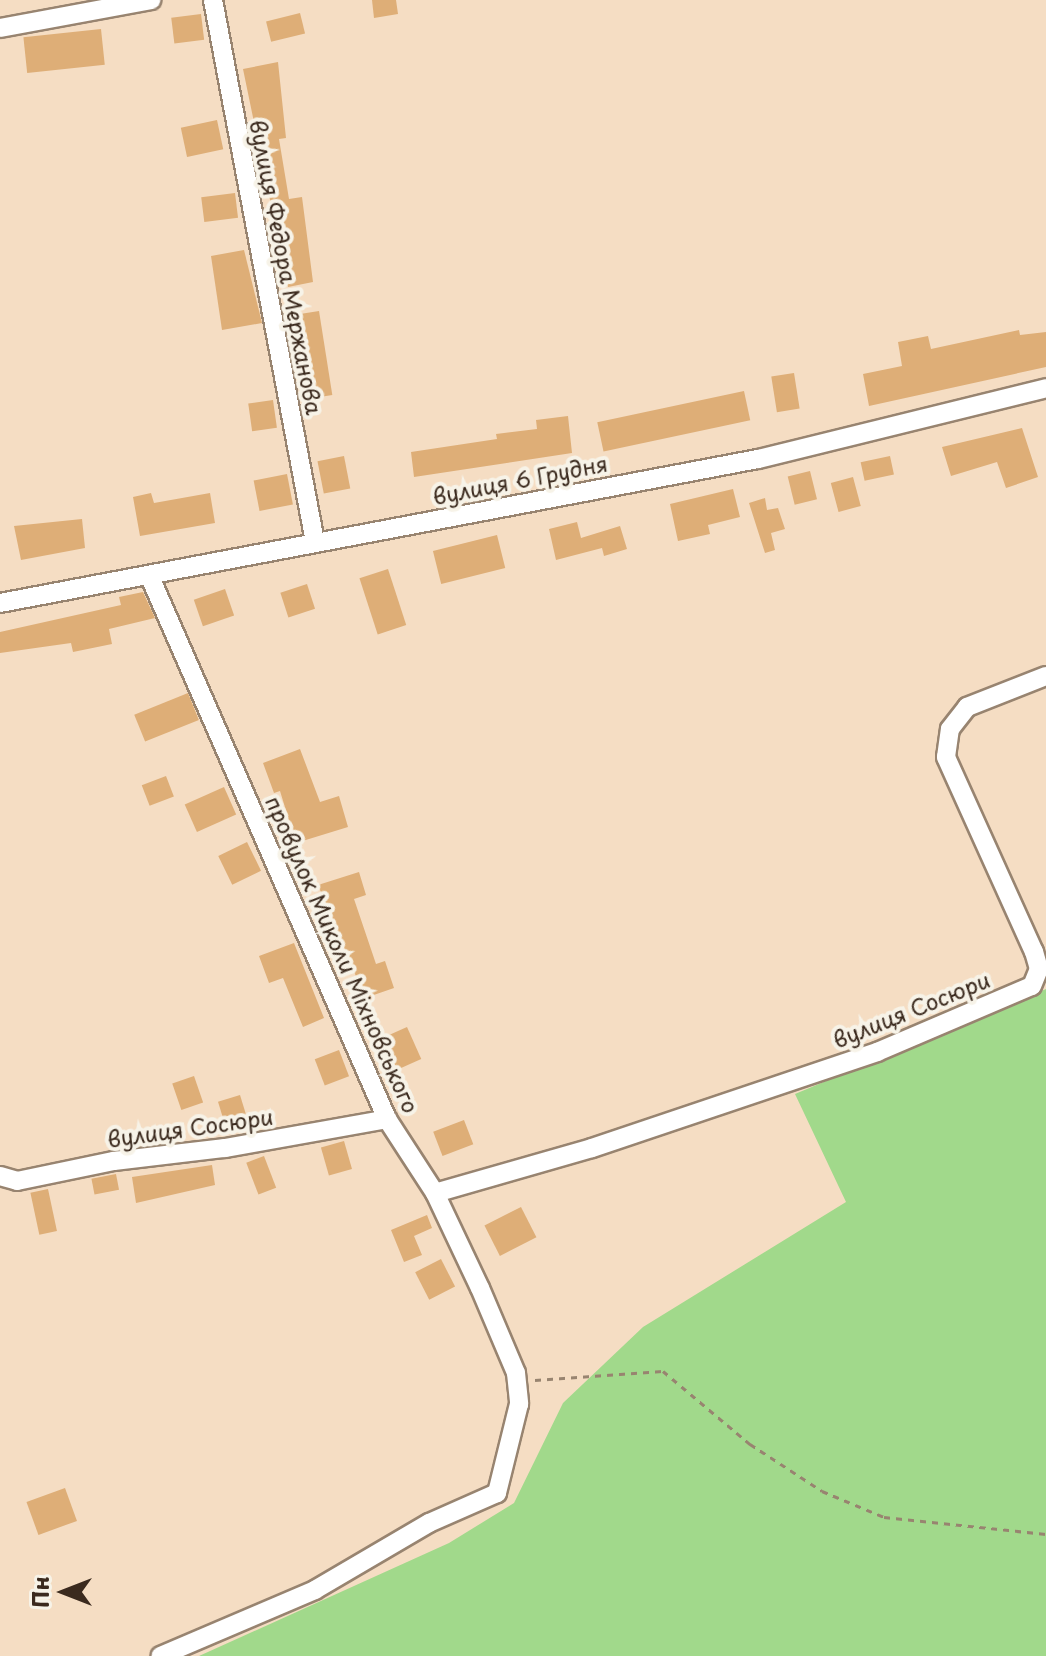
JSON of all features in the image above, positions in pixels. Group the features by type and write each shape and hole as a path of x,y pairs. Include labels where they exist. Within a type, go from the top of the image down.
{"street":[{"path":"0,28 151,0"},
{"name":"вулиця Федора Мержанова","path":"213,0 315,542"},
{"name":"вулиця 6 Грудня","path":"0,603 150,577 315,542 758,459 1046,388"},
{"name":"провулок Миколи Міхновського","path":"150,577 387,1119 435,1193 516,1373 519,1404 497,1493 429,1523 315,1590 160,1656"},
{"name":"вулиця Сосюри","path":"435,1193 592,1148 877,1052 1032,986 1039,969 1034,952 946,757 950,729 967,707 1046,676"},
{"name":"вулиця Сосюри","path":"0,1176 17,1181 114,1161 387,1119"}],"path":[{"path":"516,1373 539,1382 663,1371 750,1444 822,1491 859,1507 884,1517 1046,1534"}],"green space":[{"path":"1046,989 1046,1656 199,1656 449,1543 514,1503 563,1403 643,1327 846,1202 795,1094"}],"building":[{"path":"372,0 396,0 398,14 374,18"},
{"path":"300,13 305,33 271,42 266,21"},
{"path":"201,14 204,40 174,43 171,18"},
{"path":"101,29 105,65 27,73 23,37"},
{"path":"278,62 286,138 279,139 289,199 302,197 313,282 288,287 243,69"},
{"path":"217,120 223,149 187,157 181,128"},
{"path":"235,193 238,218 204,222 201,197"},
{"path":"244,250 262,323 222,330 211,256"},
{"path":"319,311 332,395 309,399 295,315"},
{"path":"1019,330 1020,335 1046,332 1046,367 869,406 863,374 902,366 898,342 928,336 931,349"},
{"path":"794,373 800,409 777,412 771,377"},
{"path":"744,391 750,420 604,452 597,422"},
{"path":"273,400 277,428 252,431 248,403"},
{"path":"568,416 572,453 414,477 411,452 497,439 496,434 537,429 536,420"},
{"path":"1022,428 1038,477 1006,488 997,462 951,476 942,447"},
{"path":"344,456 350,488 324,494 317,461"},
{"path":"890,456 894,475 865,481 861,462"},
{"path":"810,471 817,499 795,505 788,477"},
{"path":"287,474 293,504 260,511 254,480"},
{"path":"853,477 861,506 839,512 831,483"},
{"path":"733,489 740,517 708,525 710,534 678,541 670,504"},
{"path":"151,493 154,503 210,493 215,523 140,536 133,497"},
{"path":"765,498 767,510 778,508 785,529 771,533 775,550 765,553 749,503"},
{"path":"82,519 85,548 21,560 14,526"},
{"path":"577,522 581,538 620,526 627,549 604,556 602,548 556,560 549,529"},
{"path":"497,535 505,568 441,584 433,551"},
{"path":"388,569 406,625 378,634 359,578"},
{"path":"307,584 315,609 288,617 280,593"},
{"path":"225,589 234,615 203,626 194,600"},
{"path":"143,592 155,618 109,629 112,644 73,652 71,643 0,653 0,632 121,605 119,597"},
{"path":"188,693 199,720 145,742 134,715"},
{"path":"300,749 320,802 339,796 348,827 296,843 280,791 274,793 263,763"},
{"path":"166,776 174,797 150,806 142,785"},
{"path":"224,787 236,814 197,832 185,804"},
{"path":"247,842 261,871 232,885 218,856"},
{"path":"359,872 366,895 354,899 376,964 385,961 394,988 365,998 318,885"},
{"path":"294,943 324,1018 303,1027 283,978 269,983 259,956"},
{"path":"407,1027 421,1059 397,1070 382,1038"},
{"path":"339,1050 349,1076 325,1085 315,1059"},
{"path":"194,1076 203,1102 181,1110 172,1083"},
{"path":"240,1095 248,1121 226,1128 218,1102"},
{"path":"464,1120 473,1144 443,1156 433,1132"},
{"path":"344,1141 352,1169 329,1175 321,1148"},
{"path":"264,1156 276,1188 258,1195 246,1163"},
{"path":"212,1165 215,1185 136,1203 132,1177"},
{"path":"116,1174 119,1190 95,1194 91,1179"},
{"path":"48,1189 57,1231 39,1235 30,1193"},
{"path":"521,1207 536,1237 500,1256 484,1226"},
{"path":"427,1215 432,1228 414,1236 422,1255 404,1262 391,1230"},
{"path":"441,1259 455,1287 429,1300 415,1272"},
{"path":"65,1488 77,1521 38,1535 26,1502"}]}
